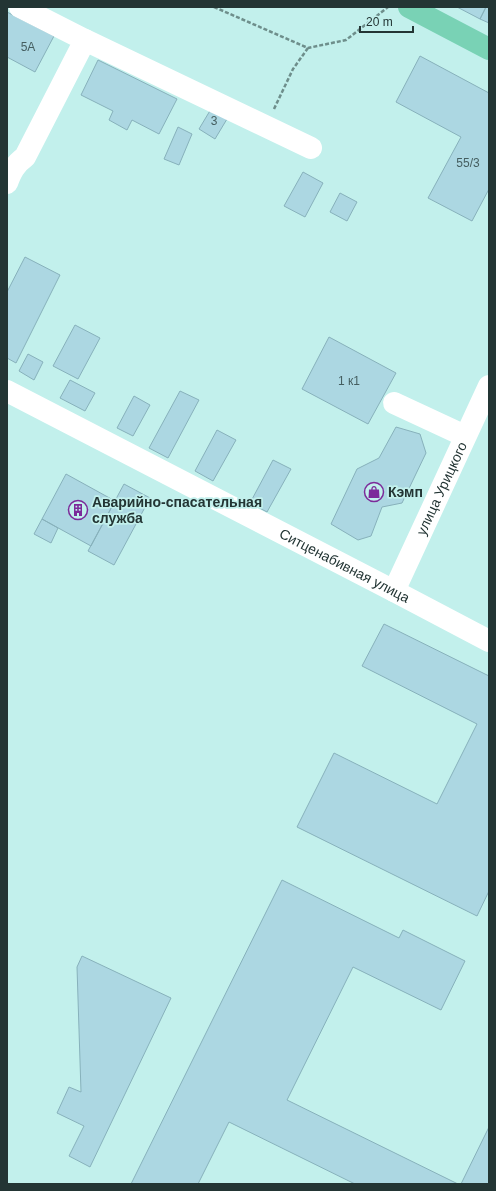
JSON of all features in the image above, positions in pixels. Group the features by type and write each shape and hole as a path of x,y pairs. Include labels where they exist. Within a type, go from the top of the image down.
{"main road":[{"path":"409,7 489,49"}],"street":[{"path":"20,7 310,148"},
{"path":"7,183 13,168 25,157 86,40"},
{"name":"улица Урицкого","path":"394,591 489,386"},
{"name":"Ситценабивная улица","path":"7,391 489,641"},
{"path":"394,403 465,436"}],"path":[{"path":"214,7 308,48 346,40 388,7"},
{"path":"266,126 293,69 308,48"}],"building":[{"path":"457,7 486,7 480,19"},
{"path":"486,7 489,7 489,23 480,19"},
{"path":"7,12 54,36 35,72 7,57"},
{"path":"420,56 489,93 489,189 472,221 428,198 461,137 396,102"},
{"path":"98,60 177,99 159,134 132,120 127,130 109,120 113,111 81,95"},
{"path":"214,104 230,114 215,139 199,129"},
{"path":"178,127 192,134 179,165 164,159"},
{"path":"303,172 323,183 305,217 284,206"},
{"path":"340,193 357,202 347,221 330,212"},
{"path":"25,257 60,275 16,363 7,358 7,292"},
{"path":"75,325 100,338 78,379 53,366"},
{"path":"329,337 396,373 368,424 302,389"},
{"path":"28,354 43,362 34,380 19,371"},
{"path":"70,380 95,393 85,411 60,398"},
{"path":"180,391 199,400 168,458 149,448"},
{"path":"134,396 150,405 133,436 117,428"},
{"path":"396,427 420,434 426,453 402,503 382,507 371,536 358,540 331,524 357,469 379,458"},
{"path":"217,430 236,440 213,481 195,471"},
{"path":"273,460 291,469 267,512 250,503"},
{"name":"Аварийно-спасательная служба","path":"66,474 115,501 91,546 42,519"},
{"path":"124,484 150,498 114,565 88,551"},
{"path":"42,519 58,528 51,543 34,534"},
{"path":"384,624 489,676 489,891 477,916 297,827 334,753 437,804 477,724 362,666"},
{"path":"282,880 399,938 403,930 465,961 441,1010 353,967 287,1100 458,1184 355,1184 229,1122 198,1184 131,1184"},
{"path":"82,956 171,998 90,1167 69,1156 84,1126 57,1113 69,1087 81,1092 77,967"},
{"path":"489,1127 489,1184 461,1184"}],"place":[{"name":"Кэмп","path":"374,492"},
{"name":"Аварийно-спасательная служба","path":"78,510"}]}
